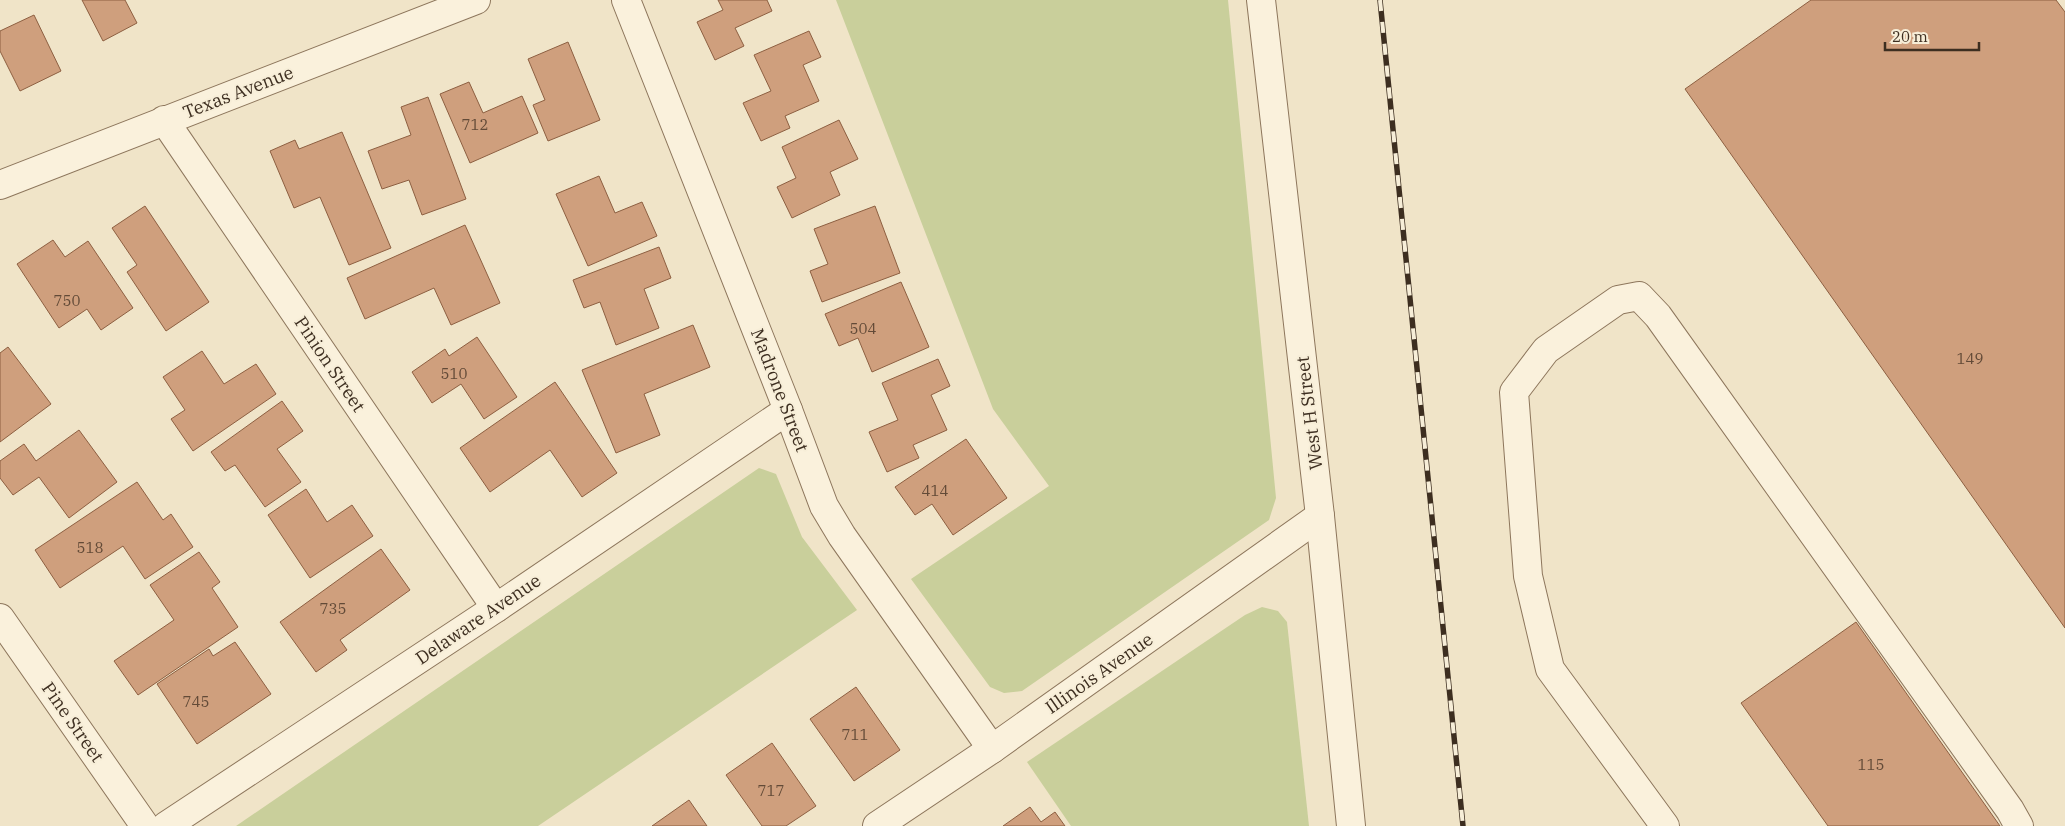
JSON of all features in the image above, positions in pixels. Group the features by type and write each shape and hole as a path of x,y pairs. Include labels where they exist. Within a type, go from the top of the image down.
{"street":[{"name":"Texas Avenue","path":"0,185 476,0"},
{"name":"Madrone Street","path":"626,0 824,506 842,536 992,749"},
{"name":"West H Street","path":"1261,0 1320,516 1352,826"},
{"name":"Pinion Street","path":"164,120 496,608"},
{"path":"1664,826 1550,669 1528,576 1514,392 1546,350 1618,300 1639,296 1670,332 2010,810 2019,826"},
{"name":"Delaware Avenue","path":"166,826 496,608 788,410"},
{"name":"Illinois Avenue","path":"876,826 992,749 1320,516"},
{"name":"Pine Street","path":"0,618 145,826"}],"green space":[{"path":"836,0 1228,0 1276,498 1269,520 1022,691 1004,693 990,687 911,579 1049,486 993,409"},
{"path":"759,468 776,474 802,537 857,610 538,826 236,826"},
{"path":"1262,607 1278,611 1287,622 1309,826 1071,826 1027,762 1245,615"}],"building":[{"path":"82,0 125,0 137,23 103,41"},
{"path":"718,0 767,0 772,11 735,28 744,46 715,60 697,22 723,10"},
{"path":"1811,0 2056,0 2065,12 2065,628 1685,89"},
{"path":"34,15 61,71 20,91 0,51 0,31"},
{"path":"809,31 821,57 803,65 819,101 785,116 790,128 761,141 743,103 771,91 754,55"},
{"path":"568,42 600,120 548,141 533,105 545,100 528,59"},
{"path":"469,82 483,113 522,96 538,133 470,163 440,94"},
{"path":"428,97 466,199 422,215 409,180 382,189 368,151 411,135 401,107"},
{"path":"839,120 858,159 830,172 840,195 792,218 777,187 796,178 782,147"},
{"path":"342,132 391,248 349,265 320,197 294,208 270,151 295,140 299,149"},
{"path":"599,176 615,213 642,202 657,236 588,266 556,194"},
{"path":"145,206 209,302 166,331 127,272 137,265 112,228"},
{"path":"875,206 900,273 822,302 810,271 828,264 814,229"},
{"path":"465,225 500,303 451,325 434,288 365,319 347,278"},
{"path":"53,240 65,257 88,241 133,308 101,330 87,309 59,328 17,264"},
{"path":"659,247 671,278 644,289 659,328 616,345 600,302 584,308 573,280"},
{"path":"901,282 929,347 872,372 858,338 839,346 825,314"},
{"path":"693,325 710,367 644,394 660,435 616,453 582,370"},
{"path":"477,337 517,397 484,419 461,384 432,403 412,372 445,349 449,356"},
{"path":"8,347 51,404 0,442 0,353"},
{"path":"202,351 224,384 256,364 276,394 193,451 171,419 185,410 163,377"},
{"path":"938,359 950,386 931,395 947,430 913,445 919,458 887,472 869,432 898,420 882,383"},
{"path":"555,382 617,473 582,497 550,450 490,492 460,448"},
{"path":"282,401 303,431 277,449 301,482 265,507 235,465 225,471 211,452"},
{"path":"79,430 117,482 69,518 39,477 13,495 0,478 0,461 24,444 36,461"},
{"path":"966,439 1007,498 953,535 932,504 915,515 895,487"},
{"path":"137,482 163,520 171,514 193,547 145,579 123,546 60,588 35,550"},
{"path":"306,489 327,522 352,505 373,536 310,578 268,515"},
{"path":"381,549 410,590 340,640 347,650 316,672 280,622"},
{"path":"199,552 220,582 212,588 238,627 138,695 114,661 174,620 150,585"},
{"path":"1856,622 2000,826 1828,826 1741,703"},
{"path":"235,642 271,694 197,744 157,684 209,649 213,656"},
{"path":"856,687 900,750 854,781 810,719"},
{"path":"772,743 816,806 786,826 762,826 726,775"},
{"path":"689,800 707,826 652,826"},
{"path":"1030,807 1041,822 1055,812 1065,826 1003,826"}],"railway":[{"path":"1380,0 1463,826"}]}
